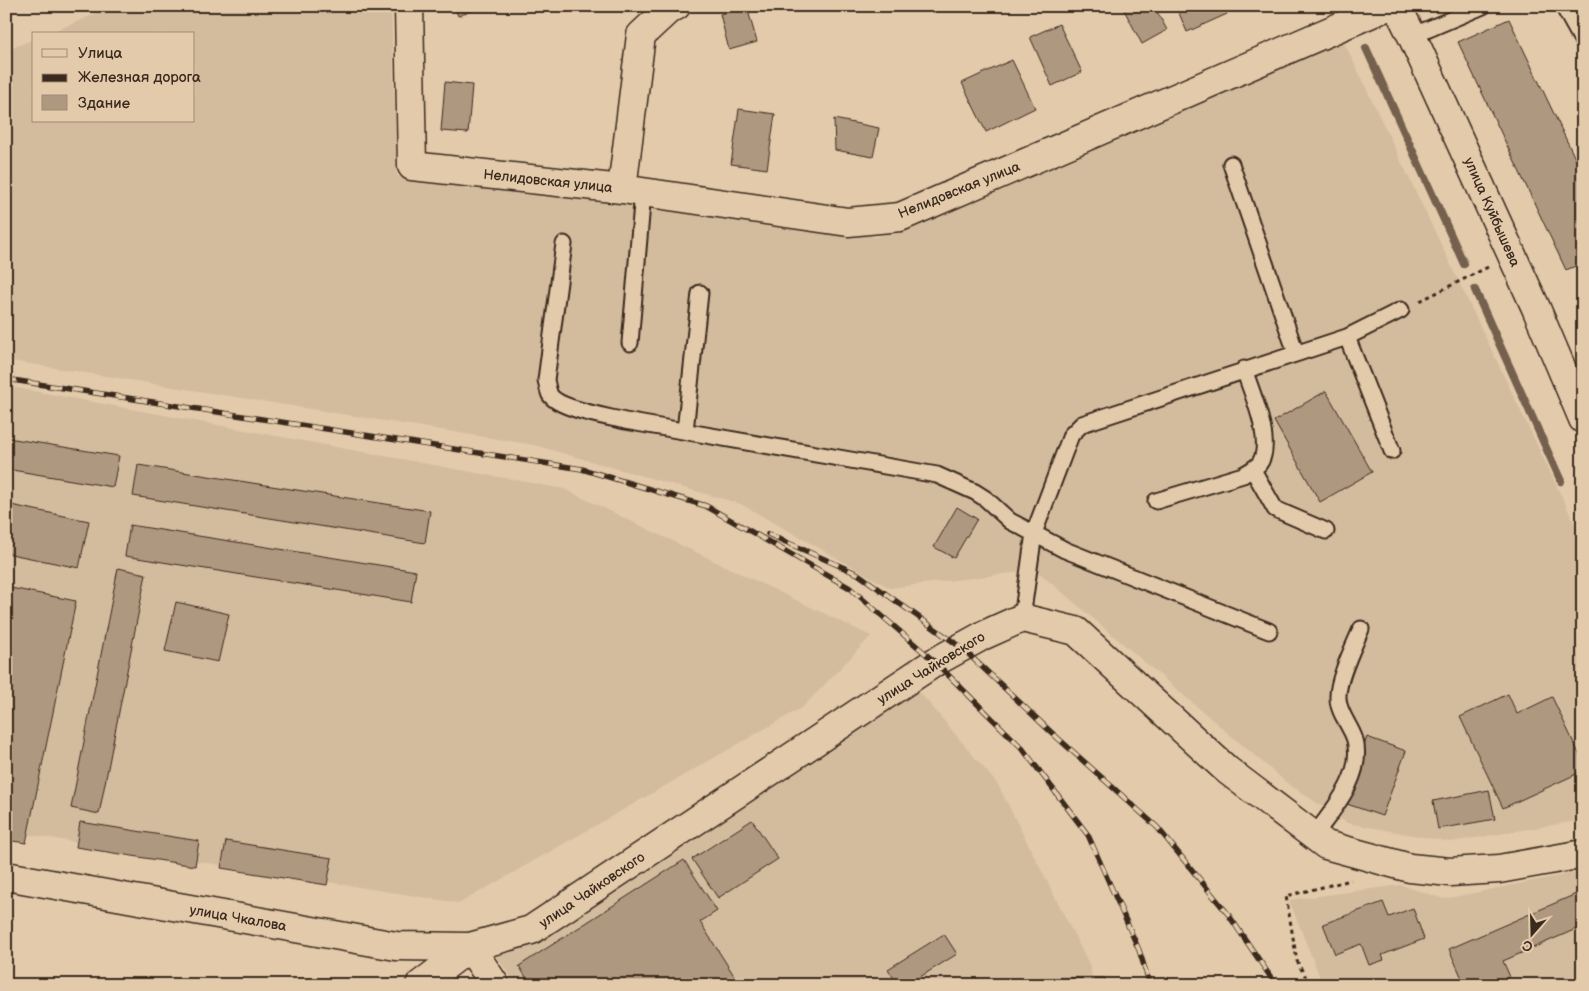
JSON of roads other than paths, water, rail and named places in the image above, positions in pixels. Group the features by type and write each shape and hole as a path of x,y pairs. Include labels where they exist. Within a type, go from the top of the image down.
{"street":[{"name":"Нелидовская улица","path":"409,6 412,166 632,190 848,222 900,217 1388,6"},
{"path":"632,190 642,35 668,10 676,6"},
{"name":"улица Куйбышева","path":"1397,6 1512,256 1583,419"},
{"path":"1022,618 1076,631 1227,770 1326,845 1410,868 1450,872 1499,869 1583,854"},
{"name":"улица Чайковского","path":"470,947 531,930 935,662 984,635 1022,618"},
{"name":"улица Чкалова","path":"6,876 396,946 470,947"},
{"path":"420,985 470,947 495,985"}],"lane":[{"path":"1412,36 1483,6"},
{"path":"1563,6 1583,42"},
{"path":"1231,164 1296,353"},
{"path":"630,343 632,190"},
{"path":"564,244 546,380 550,395 558,402 579,410 626,421 937,475 975,492 986,499 1010,521 1065,550 1269,631"},
{"path":"684,431 700,293"},
{"path":"1022,618 1034,533 1071,435 1082,424 1347,336 1401,310"},
{"path":"1347,336 1392,451"},
{"path":"1156,501 1243,476 1260,462 1263,453 1264,435 1244,369"},
{"path":"1252,470 1275,508 1326,531"},
{"path":"1314,836 1342,798 1355,762 1354,738 1340,707 1338,693 1340,682 1361,629"}],"waterway":[{"path":"1366,48 1464,264"},
{"path":"1475,290 1561,481"}],"railway":[{"path":"6,379 582,469 706,506 850,588 935,662 1022,748 1088,835 1139,950 1150,985"},
{"path":"768,534 858,574 962,648 1051,732 1157,827 1228,914 1276,985"}]}
